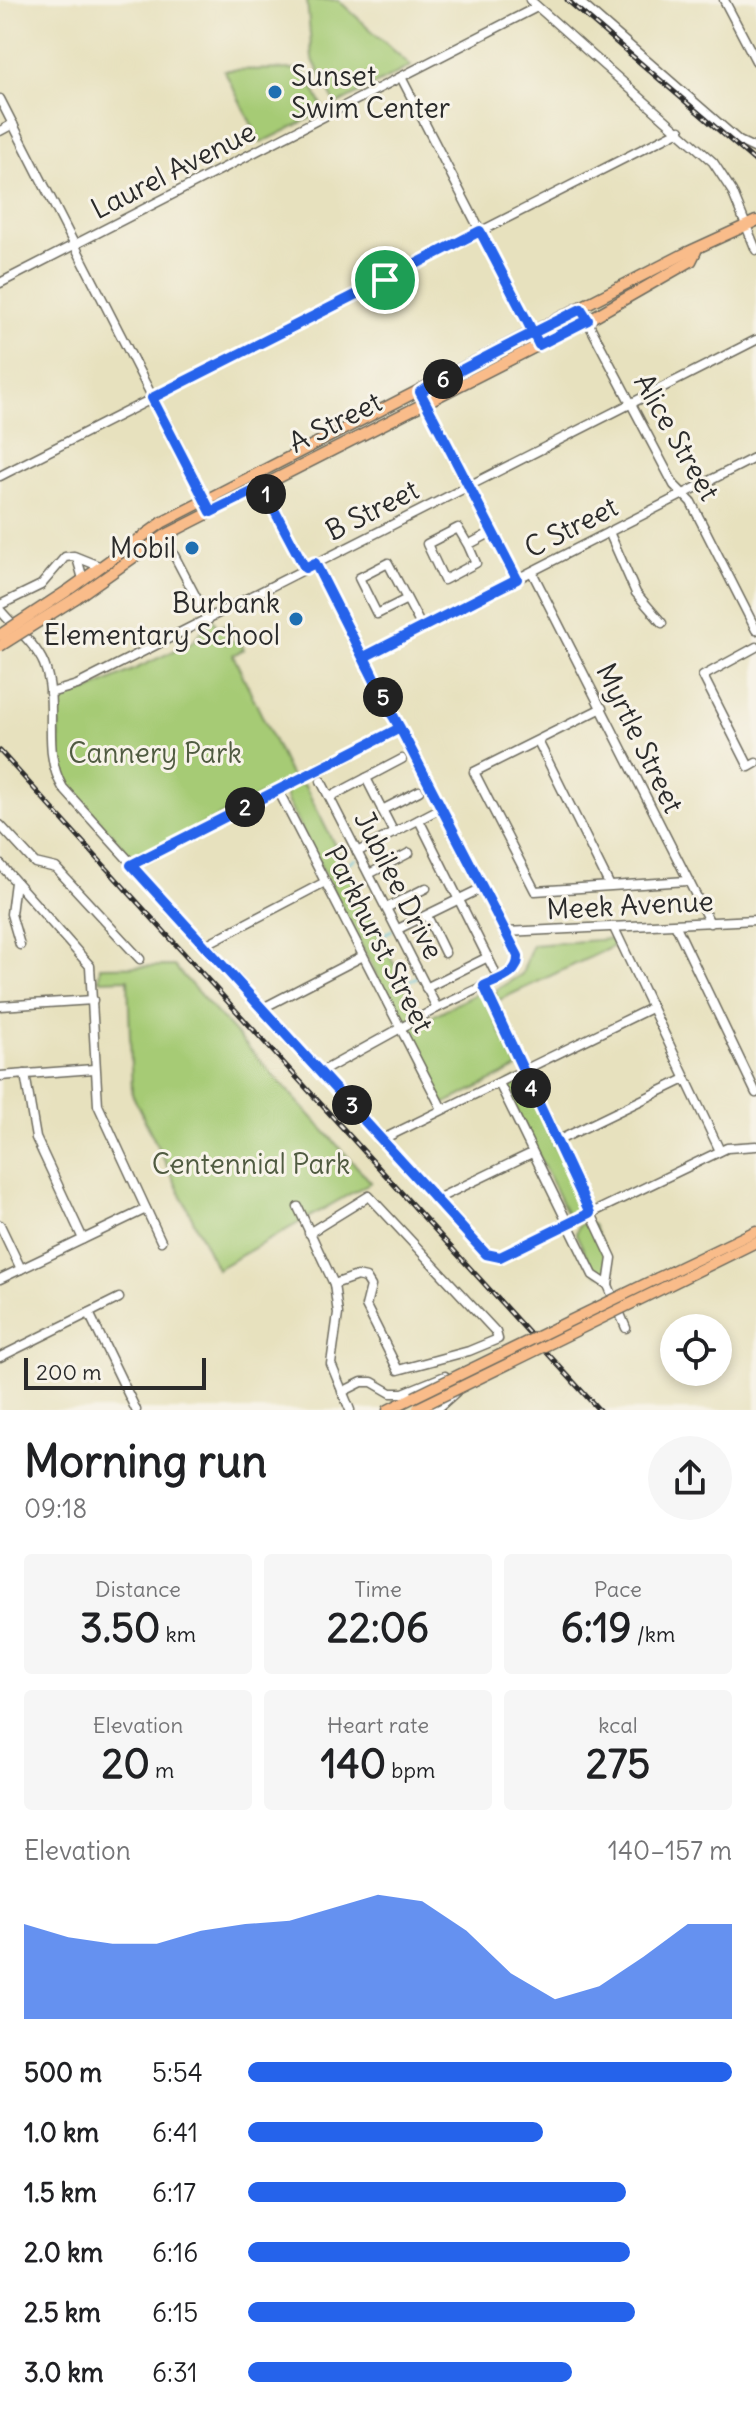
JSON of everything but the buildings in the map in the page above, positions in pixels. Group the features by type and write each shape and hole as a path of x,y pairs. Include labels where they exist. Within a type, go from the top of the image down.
{"main road":[{"name":"A Street","path":"0,635 72,595 83,579 99,566 163,522 686,253 756,221"},
{"name":"A Street","path":"0,646 164,536 588,320 691,261 696,251"},
{"path":"388,1410 415,1405 660,1283 756,1231"},
{"path":"660,1283 756,1242"}],"street":[{"path":"530,0 713,162 732,191 744,227 756,250"},
{"path":"577,0 739,141 756,149"},
{"path":"724,0 756,61"},
{"name":"Laurel Avenue","path":"0,283 537,7"},
{"path":"401,77 539,345"},
{"path":"0,99 211,512"},
{"path":"0,131 13,124"},
{"path":"0,476 680,130"},
{"name":"Alice Street","path":"581,309 674,485 691,502 752,611 756,630"},
{"name":"B Street","path":"50,693 77,685 208,620 756,340"},
{"path":"420,392 517,579"},
{"name":"C Street","path":"364,657 756,457"},
{"path":"256,475 305,568"},
{"path":"458,528 468,545 476,563 444,580 427,544 458,528"},
{"path":"468,545 492,532"},
{"path":"609,532 636,593 662,623"},
{"path":"164,536 208,620"},
{"path":"99,566 65,557 41,585 0,608 41,658 50,693 50,749 58,778 131,865 493,1258 720,1151 756,1146"},
{"path":"77,558 83,579"},
{"path":"315,563 518,956 518,966 321,1072"},
{"path":"407,599 377,614 359,578 388,563 407,599 422,628"},
{"name":"Myrtle Street","path":"532,572 710,923"},
{"path":"756,647 703,676 749,767 756,763"},
{"path":"602,708 474,772 535,891 687,881"},
{"path":"131,865 400,728"},
{"path":"538,741 609,884"},
{"path":"330,797 402,759"},
{"path":"366,778 394,833"},
{"name":"Jubilee Drive","path":"321,781 437,1008"},
{"name":"Parkhurst Street","path":"278,790 442,1109"},
{"path":"382,810 419,791"},
{"path":"357,852 441,808"},
{"path":"419,820 494,970"},
{"path":"0,825 35,863 56,868 140,959"},
{"path":"369,874 409,853"},
{"path":"0,864 90,966 94,1069 104,1119 161,1241"},
{"path":"15,882 11,914 20,945"},
{"path":"205,945 325,882"},
{"path":"386,908 426,888"},
{"path":"398,929 482,888"},
{"path":"427,916 445,953"},
{"name":"Meek Avenue","path":"506,932 615,930 756,920"},
{"path":"676,926 756,1093"},
{"path":"615,930 720,1151"},
{"path":"263,1008 363,956"},
{"path":"426,988 488,957"},
{"path":"484,986 612,1258 608,1285 626,1328"},
{"path":"0,1006 93,1000"},
{"path":"383,1139 651,1008"},
{"path":"0,1076 94,1069"},
{"path":"25,1074 36,1138 83,1239"},
{"path":"557,1141 685,1079"},
{"path":"499,1083 593,1275 608,1285"},
{"path":"437,1199 532,1153"},
{"path":"309,1233 369,1196 496,1332 498,1339 398,1370 366,1306 371,1286 366,1278 357,1276 334,1284"},
{"path":"298,1207 334,1284 338,1314 331,1364 350,1410"},
{"path":"0,1279 146,1209"},
{"path":"0,1225 21,1269"},
{"path":"0,1357 119,1298"},
{"path":"89,1313 136,1410"},
{"path":"342,1392 362,1382 372,1382 391,1393 403,1393 439,1376 451,1379 455,1384 453,1397 436,1410"}],"green space":[{"path":"307,0 338,0 411,66 336,105 312,58"},
{"name":"Sunset Swim Center","path":"303,69 325,111 261,143 224,70"},
{"name":"Cannery Park","path":"212,618 218,628 230,622 236,633 224,640 227,644 238,638 244,649 233,655 292,779 140,857 131,856 66,783 60,766 58,700 88,691 193,642"},
{"path":"299,783 305,786 408,992 423,1013 406,1021 399,1019 287,801 285,791"},
{"path":"610,939 614,946 497,1001 496,990 522,974 532,945"},
{"name":"Centennial Park","path":"174,966 371,1182 217,1269 132,1094 128,979 99,980 100,967"},
{"path":"481,991 518,1068 444,1104 407,1029"},
{"path":"516,1078 524,1081 583,1205 582,1211 568,1216 506,1089 508,1082"},
{"path":"586,1222 593,1225 611,1264 609,1270 601,1275 594,1272 576,1234 578,1226"}],"waterway":[{"path":"346,864 356,859"},
{"path":"382,935 392,930"},
{"path":"407,987 406,982 417,977"}],"railway":[{"path":"567,0 756,162"},
{"path":"0,751 599,1410"}],"place":[{"name":"Sunset Swim Center","path":"275,92"},
{"name":"Mobil","path":"192,548"},
{"name":"Burbank Elementary School","path":"296,619"}],"route":[{"path":"385,280 152,398 211,512 262,487 305,568 315,563 390,711 400,728 131,865 486,1254 493,1258 590,1213 484,986 513,972 518,966 518,956 364,657 517,579 420,392 525,337 533,333 581,309 588,320 539,345 533,333 527,321 480,231 385,280"}]}
